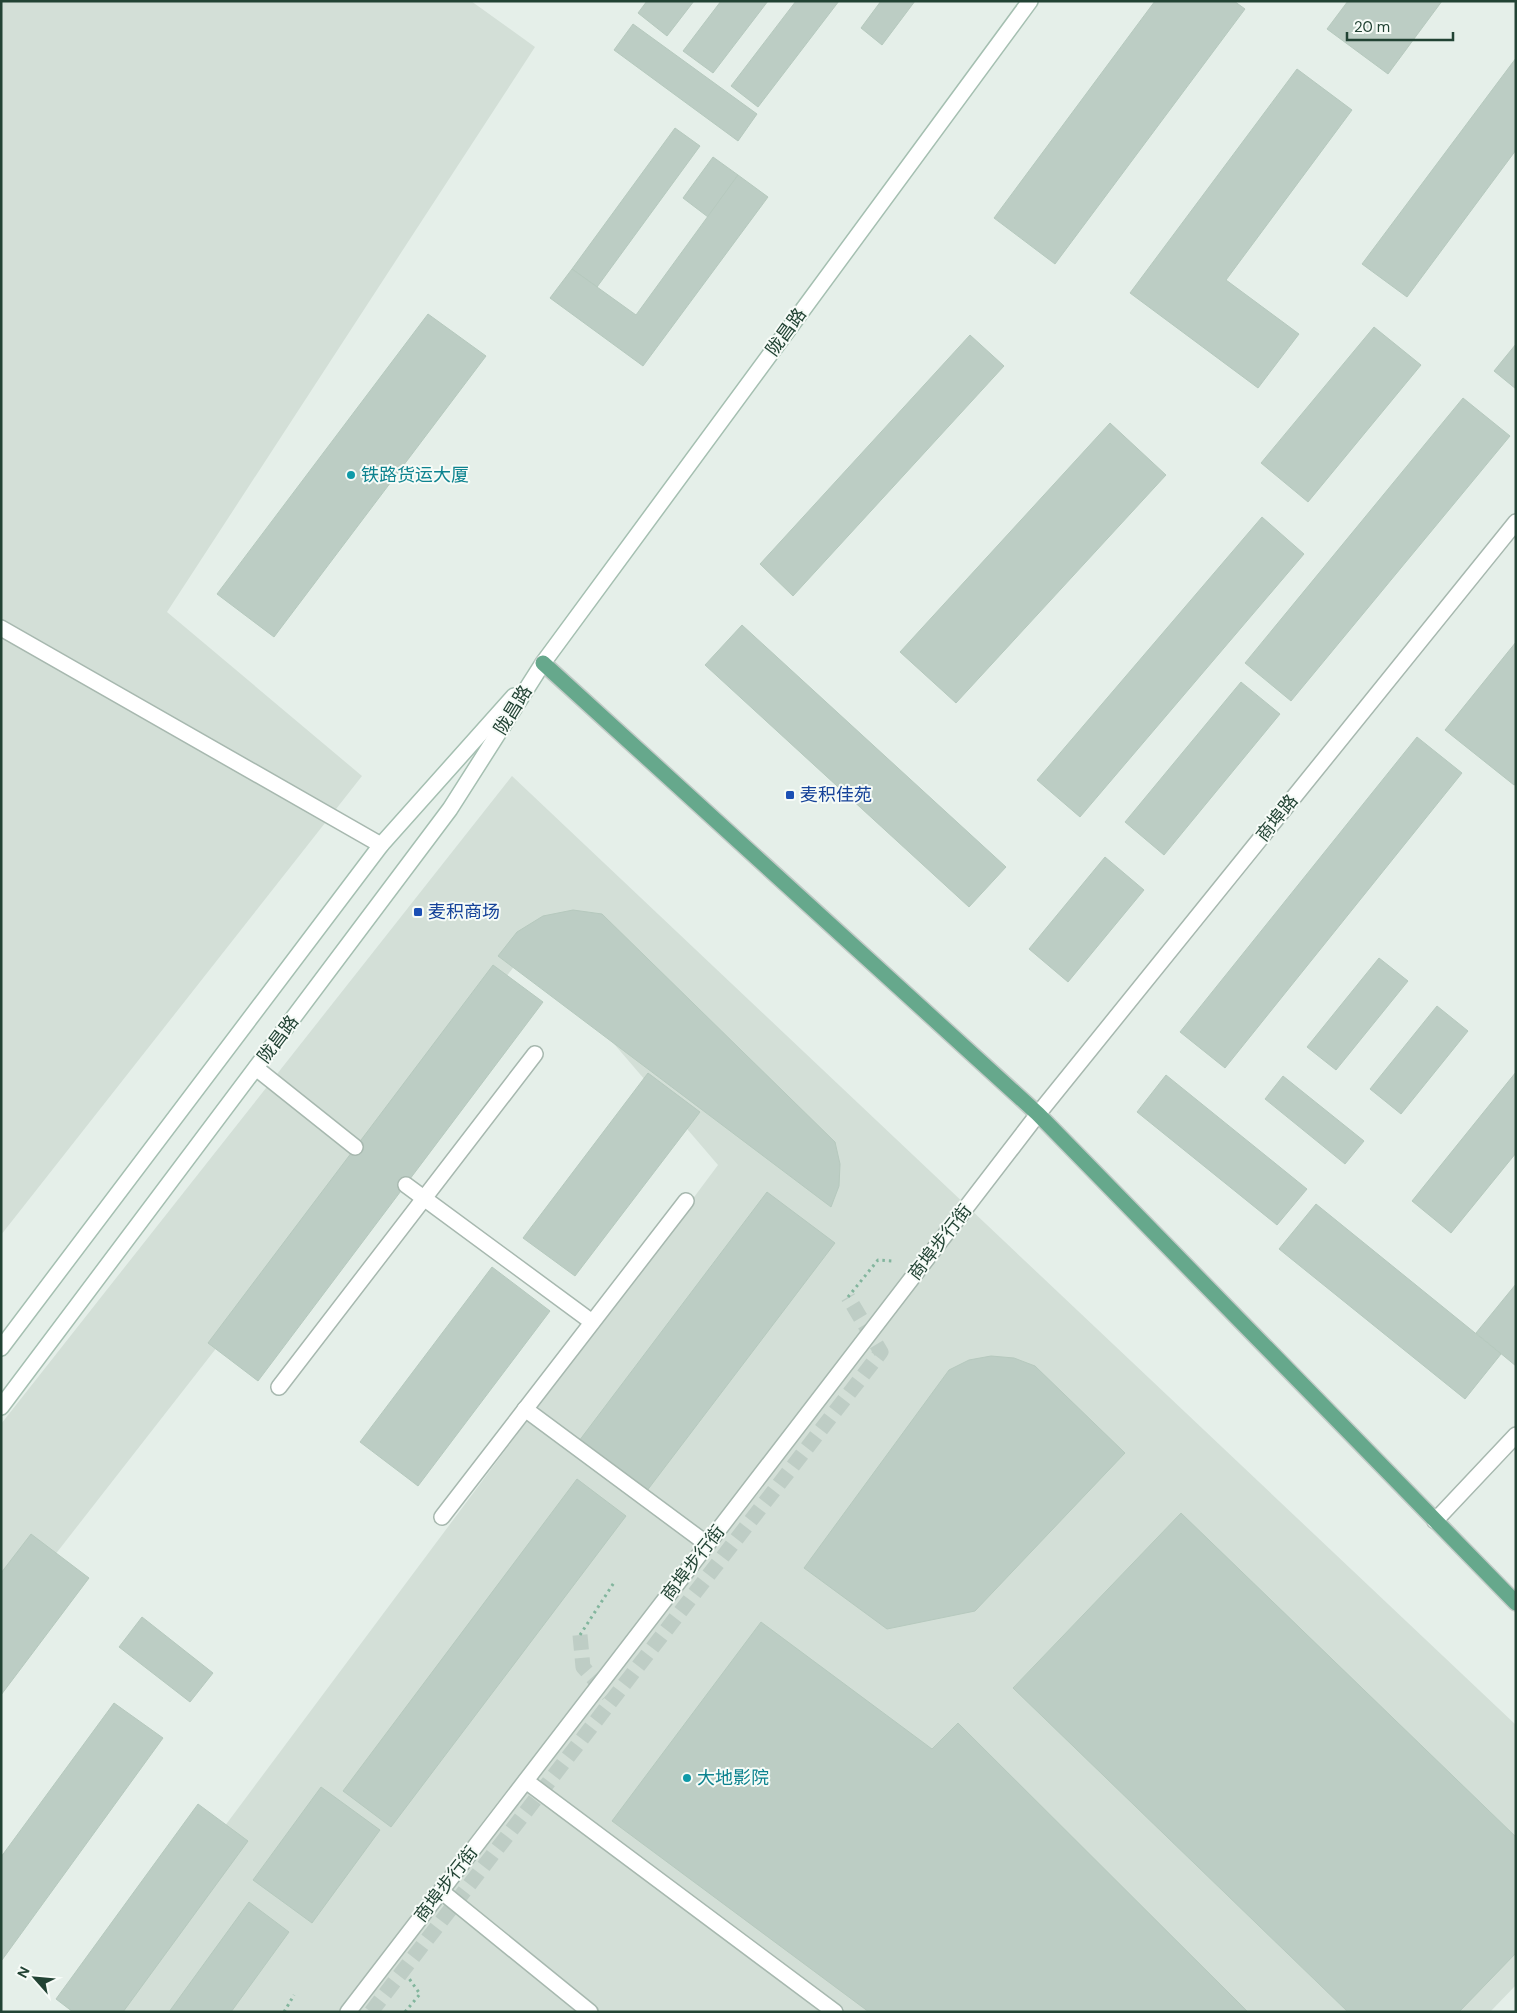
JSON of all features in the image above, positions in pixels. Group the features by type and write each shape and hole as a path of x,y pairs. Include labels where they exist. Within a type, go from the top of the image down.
{"main road":[{"name":"陇昌路","path":"1,1407 450,809 543,663 1030,1"},
{"name":"商埠路","path":"1038,1114 1516,522"},
{"path":"1,628 381,845"},
{"name":"陇昌路","path":"1,1348 381,845 543,663"},
{"path":"543,663 1038,1114 1516,1604"},
{"path":"279,1386 535,1054"},
{"path":"256,1068 355,1147"},
{"name":"商埠步行街","path":"348,2012 1038,1114"},
{"path":"406,1185 592,1322"},
{"path":"442,1517 686,1201"},
{"path":"525,1409 707,1544"},
{"path":"1436,1521 1516,1435"},
{"path":"526,1781 835,2012"},
{"path":"441,1891 590,2012"}],"path":[{"path":"848,1297 878,1260 924,1262"},
{"path":"580,1635 616,1581"},
{"path":"392,1954 420,1994 405,2012"},
{"path":"284,2012 294,1996"}],"shaded area":[{"path":"1,1 471,1 535,47 167,612 362,776 1,1235"},
{"path":"512,776 1516,1725 1516,1985 1490,2012 86,2012 718,1165 530,946 1,1624 1,1424"}],"building":[{"path":"647,1 694,1 667,36 638,13"},
{"path":"721,1 768,1 713,73 683,51"},
{"path":"796,1 839,1 758,107 731,86"},
{"path":"881,1 915,1 882,45 861,28"},
{"path":"1155,1 1234,1 1245,9 1055,264 994,218"},
{"path":"1348,1 1442,1 1388,74 1327,29"},
{"path":"633,24 757,114 738,141 614,50"},
{"path":"1516,58 1516,150 1407,297 1362,264"},
{"path":"1297,69 1352,110 1226,280 1299,334 1258,388 1130,293"},
{"path":"675,128 700,146 597,287 572,269"},
{"path":"713,157 738,175 708,217 683,198"},
{"path":"738,175 768,197 643,366 550,298 572,269 636,315"},
{"name":"铁路货运大厦","path":"428,314 486,356 274,637 217,594"},
{"path":"1374,327 1421,365 1308,502 1261,463"},
{"path":"970,335 1004,366 793,596 760,564"},
{"path":"1516,344 1516,389 1494,371"},
{"path":"1463,398 1510,436 1291,701 1245,663"},
{"path":"1110,423 1166,475 956,703 900,652"},
{"path":"1262,517 1304,554 1080,817 1037,780"},
{"path":"742,625 1006,867 969,907 705,665"},
{"path":"1516,642 1516,784 1514,785 1445,730"},
{"path":"1241,682 1280,714 1164,855 1125,822"},
{"path":"1417,737 1462,773 1225,1068 1180,1032"},
{"path":"1105,857 1144,890 1068,982 1029,949"},
{"path":"573,910 602,914 835,1142 840,1164 839,1186 831,1207 498,956 517,932 543,916"},
{"path":"1379,958 1408,981 1336,1070 1307,1047"},
{"path":"493,965 543,1002 258,1381 208,1343"},
{"path":"1437,1006 1468,1031 1401,1114 1370,1089"},
{"path":"1516,1072 1516,1153 1451,1233 1412,1201"},
{"path":"648,1073 700,1112 575,1276 523,1238"},
{"path":"1166,1075 1307,1189 1277,1225 1137,1112"},
{"path":"1283,1076 1364,1141 1345,1164 1265,1099"},
{"path":"767,1192 835,1243 646,1492 579,1441"},
{"path":"1316,1204 1501,1354 1465,1399 1279,1249"},
{"path":"492,1267 550,1311 418,1486 360,1442"},
{"path":"1516,1284 1516,1366 1476,1333"},
{"path":"991,1356 1014,1358 1035,1366 1125,1453 975,1611 887,1629 804,1568 949,1370 969,1360"},
{"path":"577,1479 626,1516 391,1827 343,1791"},
{"path":"1181,1513 1516,1837 1516,1953 1459,2012 1348,2012 1013,1688"},
{"path":"31,1534 89,1578 1,1695 1,1573"},
{"path":"142,1617 213,1673 190,1702 119,1647"},
{"path":"761,1622 932,1749 958,1723 1248,2012 869,2012 612,1821"},
{"path":"114,1703 163,1738 2,1960 1,1857"},
{"path":"321,1787 380,1830 312,1923 253,1880"},
{"path":"198,1804 248,1841 123,2012 73,2012 56,1999"},
{"path":"249,1902 289,1932 231,2012 169,2012"}],"tunnel":[{"path":"371,2012 881,1352 848,1297"},
{"path":"580,1635 583,1667 608,1695"}],"place":[{"name":"铁路货运大厦","path":"351,475"},
{"name":"麦积佳苑","path":"790,795"},
{"name":"麦积商场","path":"418,912"},
{"name":"大地影院","path":"687,1778"}]}
